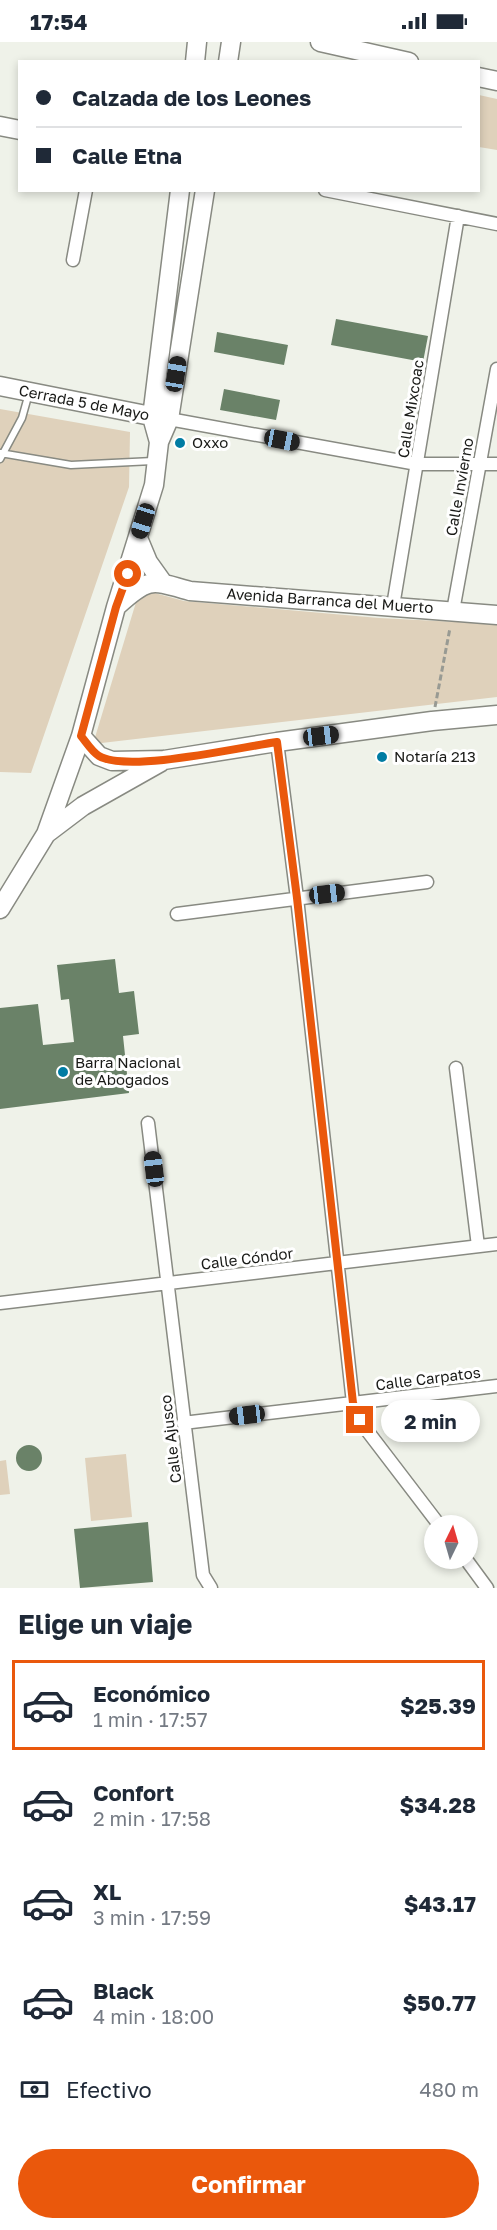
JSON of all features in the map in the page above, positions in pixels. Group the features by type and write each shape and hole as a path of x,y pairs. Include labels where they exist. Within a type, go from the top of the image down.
{"main road":[{"path":"195,60 197,42"},
{"path":"228,60 231,42"},
{"path":"320,42 400,60"},
{"path":"480,77 497,81"},
{"path":"0,126 18,130"},
{"path":"2,903 46,834 81,736 116,607 154,485 180,192"},
{"path":"160,418 205,192"},
{"name":"Cerrada 5 de Mayo","path":"0,386 160,418"},
{"path":"116,607 140,586 163,583 148,562 138,538"},
{"name":"Avenida Barranca del Muerto","path":"163,583 190,591 497,615"},
{"path":"81,736 99,756 112,761 164,760 432,721 497,715"},
{"path":"46,834 83,807 164,760"}],"street":[{"path":"73,260 86,192"},
{"path":"336,192 497,224"},
{"name":"Calle Mixcoac","path":"393,606 458,216"},
{"name":"Calle Invierno","path":"453,611 497,369"},
{"path":"160,418 417,464 497,464"},
{"path":"277,742 297,898 353,1403 360,1420 432,1515"},
{"path":"177,914 427,882"},
{"path":"456,1068 478,1246"},
{"name":"Calle Ajusco","path":"148,1123 203,1575 211,1588"},
{"name":"Calle Cóndor","path":"0,1303 497,1244"},
{"name":"Calle Carpatos","path":"183,1423 497,1386"},
{"path":"475,1569 490,1585"}],"lane":[{"path":"29,392 22,418 1,455 71,465 157,461"}],"path":[{"path":"432,721 453,611"}],"shaded area":[{"path":"480,95 497,99 497,150 480,147"},
{"path":"0,409 130,432 129,487 31,773 0,772"},
{"path":"140,589 184,601 379,618 497,624 497,697 93,744"},
{"path":"126,1454 132,1517 91,1521 85,1458"},
{"path":"6,1460 10,1494 0,1495 0,1461"}],"building":[{"path":"336,319 428,336 423,362 331,345"},
{"path":"217,332 288,345 284,365 214,352"},
{"path":"224,389 280,400 276,420 220,410"},
{"path":"115,959 119,993 134,991 139,1034 123,1036 129,1093 0,1109 0,1008 38,1004 43,1045 74,1042 69,999 61,1000 57,965"},
{"path":"29,1445 38,1449 42,1458 38,1467 29,1471 20,1467 16,1458 20,1449"},
{"path":"148,1522 153,1582 80,1588 74,1529"}],"place":[{"name":"Oxxo","path":"180,443"},
{"name":"Notaría 213","path":"382,757"},
{"name":"Barra Nacional de Abogados","path":"63,1072"}],"route":[{"path":"128,574 116,607 81,736 89,747 99,756 112,761 164,760 277,742 297,898 353,1403 360,1420"}]}
